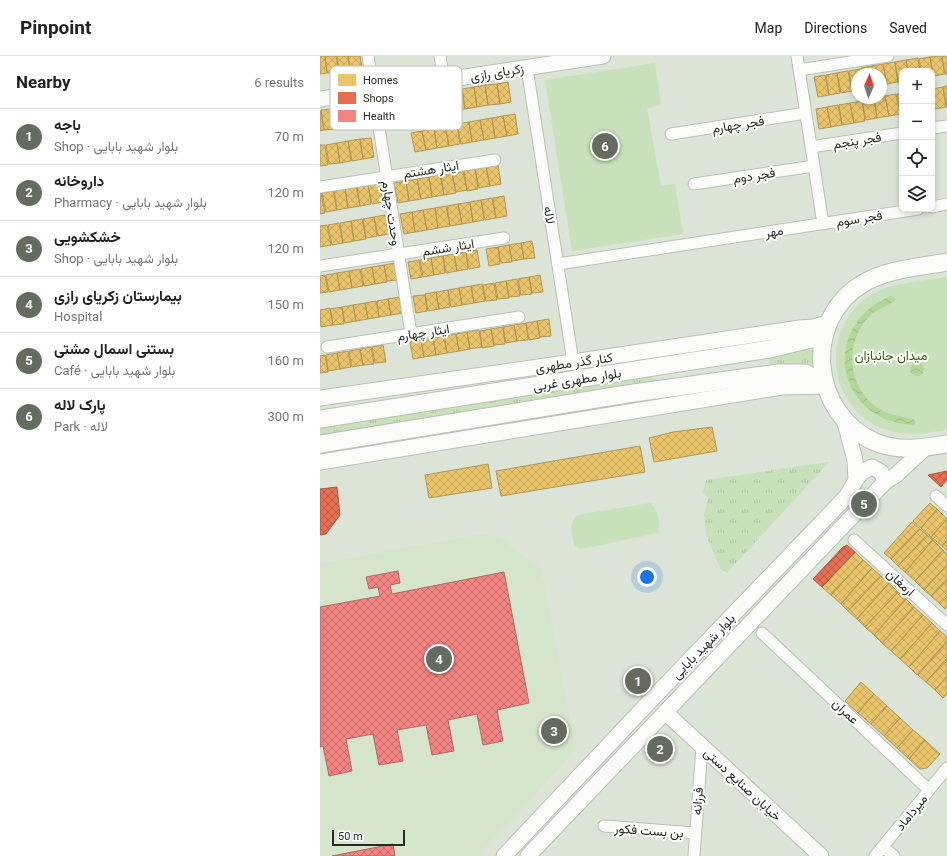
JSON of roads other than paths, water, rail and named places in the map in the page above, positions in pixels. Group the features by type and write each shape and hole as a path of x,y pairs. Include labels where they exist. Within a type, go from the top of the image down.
{"main road":[{"path":"947,262 896,271 872,278 861,285 846,297 834,312 828,323 824,336 821,355 822,374 825,386 836,409 844,419 859,432 875,442 900,448 925,448 947,444"},
{"name":"بلوار مطهری غربی","path":"320,419 770,349 811,339 828,323"},
{"path":"744,353 749,359 751,366 747,377"},
{"name":"بلوار مطهری غربی","path":"320,444 619,396 778,373 805,373 825,386"}],"street":[{"name":"وحدت چهارم","path":"368,56 369,66"},
{"path":"440,56 442,66"},
{"name":"زکریای رازی","path":"462,77 603,56"},
{"path":"797,56 823,224"},
{"path":"799,70 888,56"},
{"name":"لاله","path":"528,68 573,362"},
{"name":"زکریای رازی","path":"320,99 330,97"},
{"name":"فجر چهارم","path":"671,134 806,113"},
{"path":"935,128 947,126"},
{"name":"وحدت چهارم","path":"379,130 411,334"},
{"name":"فجر پنجم","path":"811,147 899,133"},
{"name":"ایثار هشتم","path":"320,186 495,160"},
{"name":"فجر دوم","path":"694,184 814,166"},
{"path":"935,206 947,204"},
{"name":"فجر سوم","path":"823,224 899,212"},
{"name":"مهر","path":"558,264 823,224"},
{"name":"ایثار ششم","path":"320,266 504,238"},
{"name":"ایثار چهارم","path":"327,347 519,317"},
{"name":"کنار گذر مطهری","path":"320,398 800,328 813,328 828,323"},
{"path":"366,392 391,408 406,386"},
{"path":"320,462 782,387 825,386"},
{"path":"844,419 855,460 856,480"},
{"name":"بلوار شهید بابایی","path":"528,856 885,482 925,448"},
{"path":"856,480 862,472 872,467 884,474 885,482"},
{"name":"بلوار شهید بابایی","path":"504,856 846,497 856,480"},
{"path":"936,496 947,506"},
{"name":"ارمغان","path":"854,540 947,625"},
{"name":"عمران","path":"762,633 929,790"},
{"name":"خیابان صنایع دستی","path":"664,712 821,856"},
{"name":"فرزانه","path":"694,856 702,746"},
{"name":"میرداماد","path":"876,856 929,790 945,776"},
{"name":"بن بست فكور","path":"604,826 695,833"},
{"path":"883,847 894,856"}],"water":[{"path":"891,296 895,298 895,301 871,315 862,326 856,338 852,364 860,389 868,400 879,409 887,413 914,419 916,423 913,425 887,419 867,407 853,390 846,370 846,349 853,328 868,310"},
{"path":"914,362 920,362 924,366 924,372 920,376 914,376 910,372 910,366"}],"place":[{"name":"پارک لاله","path":"605,146"},
{"name":"بستنی اسمال مشتی","path":"864,504"},
{"name":"بیمارستان زکریای رازی","path":"439,659"},
{"name":"باجه","path":"638,681"},
{"name":"خشکشویی","path":"554,731"},
{"name":"داروخانه","path":"660,749"}],"park label":[{"name":"میدان جانبازان","path":"891,355"}]}
